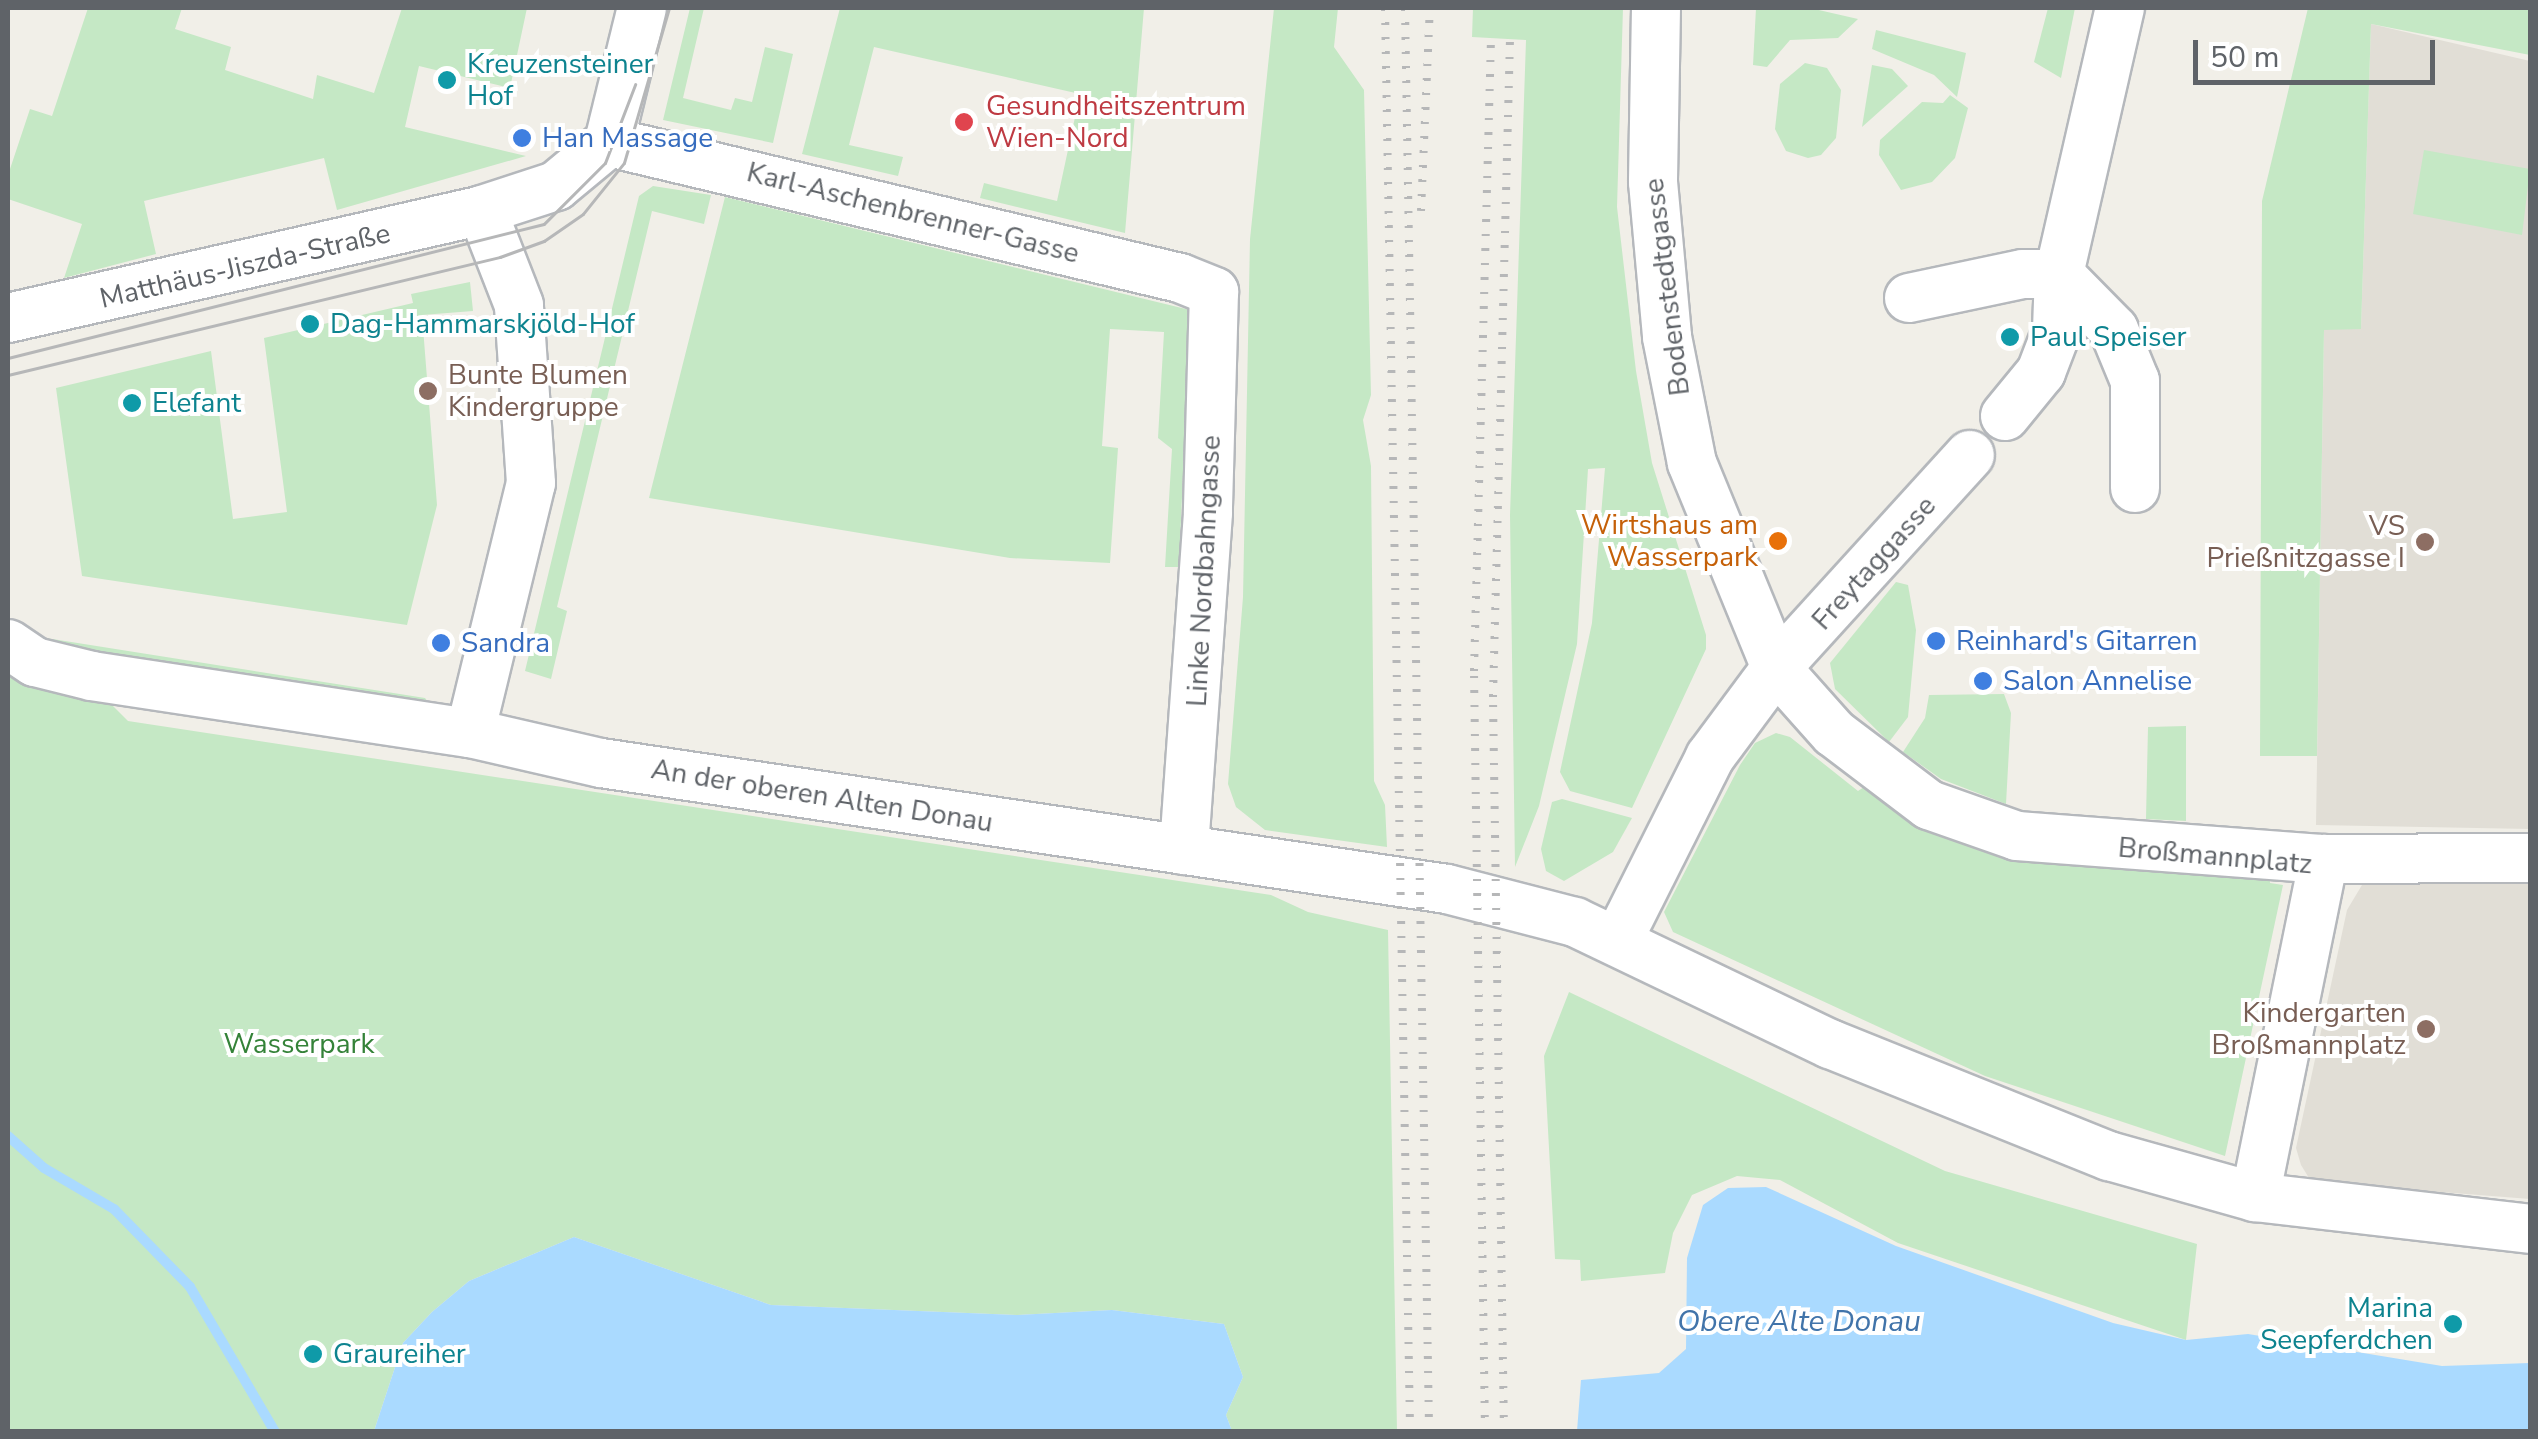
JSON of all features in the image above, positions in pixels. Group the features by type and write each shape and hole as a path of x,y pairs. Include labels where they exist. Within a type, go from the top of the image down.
{"street":[{"path":"609,142 642,8"},
{"name":"Bodenstedtgasse","path":"1656,8 1653,182 1667,337 1692,463 1776,668"},
{"path":"2005,416 2041,372 2055,337 2058,274 2120,8"},
{"name":"Karl-Aschenbrenner-Gasse","path":"609,142 1202,283 1214,292"},
{"name":"Matthäus-Jiszda-Straße","path":"8,318 482,210 556,186 609,142"},
{"path":"470,733 531,483 519,305 482,210"},
{"path":"1909,298 2023,274 2058,274 2114,330 2135,381 2135,488"},
{"name":"Linke Nordbahngasse","path":"1184,850 1209,496 1214,292"},
{"name":"Freytaggasse","path":"1776,668 1970,455"},
{"name":"An der oberen Alten Donau","path":"8,644 35,662 92,676 470,733 601,763 1447,890 1575,922 1627,945"},
{"path":"1776,668 1710,758 1627,945 1951,1096 2109,1156 2255,1197 2530,1229"},
{"name":"Broßmannplatz","path":"1776,668 1876,769 1929,805 1988,829 2073,845 2324,860 2255,1197"},
{"path":"2324,860 2530,858"}],"shaded area":[{"name":"VS Prießnitzgasse I","path":"2371,24 2530,61 2530,829 2316,825 2324,329 2361,328"},
{"name":"Kindergarten Broßmannplatz","path":"2389,878 2530,880 2530,1199 2326,1183 2309,1178 2301,1165 2296,1148 2347,910 2362,885"}],"green space":[{"path":"88,8 182,8 175,29 231,47 225,70 313,99 317,75 374,93 402,8 527,8 510,88 419,66 405,127 526,156 337,210 324,158 144,201 156,254 64,278 82,224 8,199 8,175 30,109 52,116"},
{"path":"690,8 704,8 683,98 731,110 735,98 752,102 765,47 793,54 773,143 663,120"},
{"path":"840,8 1144,8 1125,233 980,198 984,183 1057,201 1080,94 874,47 849,145 903,157 898,176 802,154"},
{"path":"1274,8 1338,8 1334,47 1364,90 1371,395 1363,420 1371,466 1374,781 1385,805 1387,847 1265,830 1236,807 1228,784 1243,597 1250,239"},
{"path":"1473,8 1623,8 1617,207 1636,371 1652,463 1706,635 1706,649 1632,808 1570,791 1560,772 1592,623 1605,468 1588,469 1577,644 1539,806 1515,867 1510,515 1526,40 1472,37"},
{"path":"1756,8 1810,8 1858,19 1838,38 1790,40 1767,67 1753,65"},
{"path":"2048,8 2075,8 2061,78 2034,62"},
{"path":"2308,8 2530,8 2530,55 2371,24 2361,329 2324,330 2317,756 2260,756 2262,201"},
{"path":"1876,30 1966,53 1957,97 1934,75 1872,49"},
{"path":"1805,63 1827,68 1841,90 1836,138 1821,155 1808,158 1786,151 1775,129 1780,84"},
{"path":"1872,65 1892,69 1908,86 1862,127"},
{"path":"1950,95 1968,108 1955,158 1932,182 1901,190 1879,155 1880,140 1922,102 1943,103"},
{"path":"2424,150 2530,169 2522,235 2413,214"},
{"path":"653,186 711,195 704,224 652,211 557,607 567,611 551,679 525,671 639,196"},
{"path":"725,197 1190,310 1179,567 1165,567 1172,449 1158,438 1164,332 1110,329 1102,446 1118,448 1110,563 1010,558 649,498"},
{"path":"470,282 473,311 422,315 437,505 407,625 82,576 56,388 211,351 233,519 287,512 264,338 413,303 411,294"},
{"path":"1896,582 1908,585 1916,630 1908,717 1889,742 1835,689 1830,663"},
{"path":"27,635 425,698 434,710 105,658"},
{"name":"Wasserpark","path":"8,659 97,690 128,721 1271,895 1308,912 1388,930 1397,1431 1232,1431 1226,1415 1243,1377 1224,1324 1112,1310 1017,1315 771,1305 574,1237 469,1281 432,1312 403,1343 374,1431 8,1431"},
{"path":"2004,694 2011,713 2006,804 1941,779 1903,752 1925,718 1929,695"},
{"path":"2186,726 2186,821 2146,819 2148,727"},
{"path":"1776,733 1790,737 1858,791 1864,787 1906,814 2023,859 2269,871 2270,883 2283,885 2225,1156 1985,1076 1673,932 1664,912 1740,765 1755,743"},
{"path":"1562,799 1632,818 1613,852 1564,881 1546,871 1541,849 1552,802"},
{"path":"1569,992 1945,1171 2197,1244 2186,1340 1898,1243 1780,1180 1737,1176 1692,1195 1673,1233 1665,1273 1581,1281 1580,1260 1555,1259 1544,1056"}],"water":[{"name":"Obere Alte Donau","path":"1766,1187 1896,1246 2113,1323 2186,1340 2248,1334 2442,1366 2530,1363 2530,1431 1577,1431 1581,1380 1659,1373 1686,1349 1687,1258 1703,1205 1728,1188"},
{"path":"574,1237 771,1305 1017,1315 1112,1310 1224,1324 1243,1377 1226,1415 1232,1431 374,1431 403,1343 432,1312 469,1281"}],"waterway":[{"path":"8,1136 44,1168 114,1209 190,1287 275,1432"}],"tram line":[{"path":"8,375 500,257 544,241 583,214 624,163 669,8"},
{"path":"8,358 544,224 605,163 635,85"}],"railway":[{"path":"1385,8 1410,1432"},
{"path":"1405,8 1429,1432"},
{"path":"1421,211 1430,8"},
{"path":"1485,1432 1474,671 1491,38"},
{"path":"1504,1432 1493,697 1510,39"}],"place":[{"name":"Kreuzensteiner Hof","path":"447,80"},
{"name":"Gesundheitszentrum Wien-Nord","path":"964,122"},
{"name":"Han Massage","path":"522,138"},
{"name":"Dag-Hammarskjöld-Hof","path":"310,324"},
{"name":"Paul Speiser","path":"2010,337"},
{"name":"Bunte Blumen Kindergruppe","path":"428,391"},
{"name":"Elefant","path":"132,403"},
{"name":"Wirtshaus am Wasserpark","path":"1778,541"},
{"name":"VS Prießnitzgasse I","path":"2425,542"},
{"name":"Reinhard's Gitarren","path":"1936,641"},
{"name":"Sandra","path":"441,643"},
{"name":"Salon Annelise","path":"1983,681"},
{"name":"Kindergarten Broßmannplatz","path":"2426,1029"},
{"name":"Marina Seepferdchen","path":"2453,1324"},
{"name":"Graureiher","path":"313,1354"}]}
